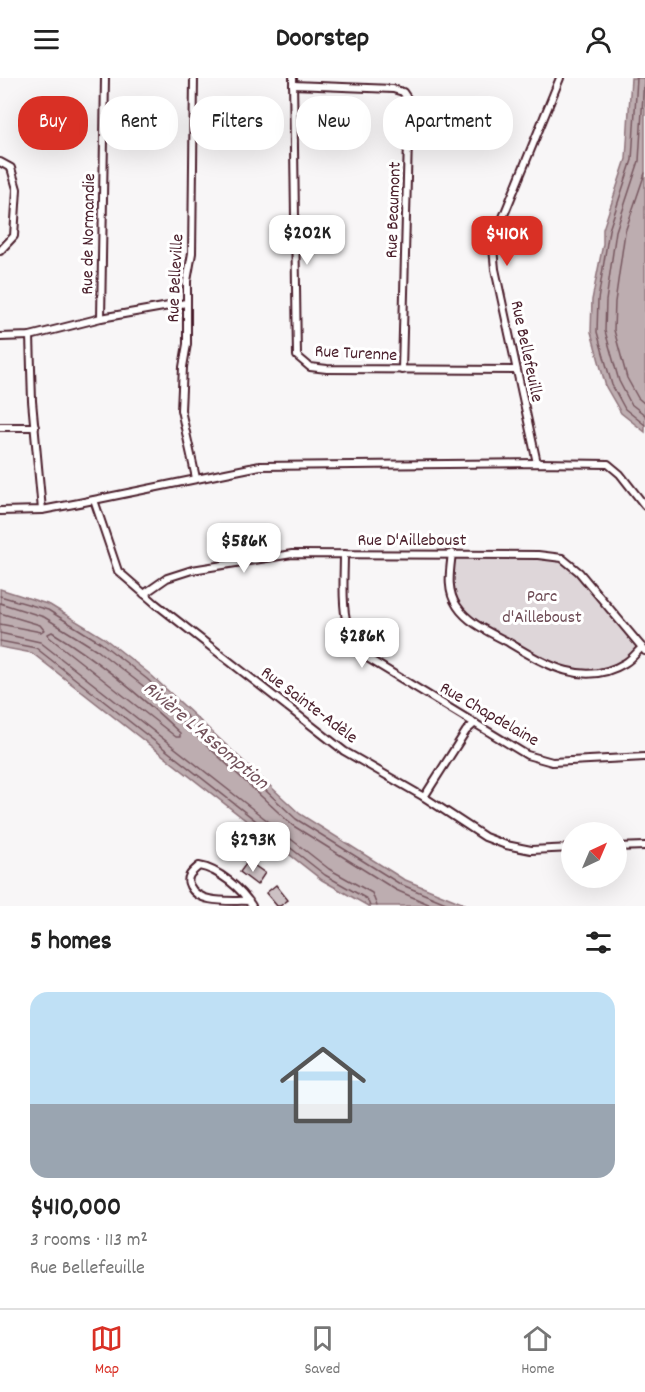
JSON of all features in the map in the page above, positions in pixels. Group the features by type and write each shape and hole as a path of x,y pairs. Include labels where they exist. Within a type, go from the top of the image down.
{"street":[{"name":"Rue de Normandie","path":"101,318 105,78"},
{"name":"Rue Belleville","path":"194,78 192,253 186,303 187,344 183,368 181,410 196,478"},
{"name":"Rue Bellefeuille","path":"537,463 516,370 493,248 497,232 560,78"},
{"name":"Rue Turenne","path":"293,81 297,356 310,368 516,370"},
{"name":"Rue Beaumont","path":"293,81 393,89 403,92 409,100 402,370"},
{"path":"0,162 11,168 17,189 15,232 10,243 0,251"},
{"path":"0,337 30,336 101,318 186,303"},
{"path":"30,336 42,510"},
{"path":"0,427 35,427"},
{"path":"0,511 42,510 196,478 276,465 608,464 620,474 645,506"},
{"name":"Rue Sainte-Adèle","path":"94,500 118,571 344,751 424,797 466,827 506,845 536,850 561,849"},
{"path":"452,552 449,585 456,605 473,622 544,664 567,672 594,675 627,662 644,649"},
{"name":"Rue D'Ailleboust","path":"144,594 167,578 192,570 292,554 452,552 528,554 562,558 595,589 644,649"},
{"name":"Rue Chapdelaine","path":"344,554 344,619 356,647 369,659 520,752 548,762 645,757"},
{"path":"424,797 466,731 475,723"},
{"path":"627,847 645,846"},
{"path":"199,866 210,868 250,903 198,896 191,889 188,880 191,872 199,866"}],"green space":[{"name":"Parc d'Ailleboust","path":"452,553 555,557 569,563 642,647 627,662 594,675 554,668 463,613 449,584"}],"water":[{"path":"631,78 645,78 645,432 621,413 606,387 591,332 592,300 603,244 603,229 626,159"},
{"name":"Rivière L'Assomption","path":"0,589 50,605 104,638 151,675 300,814 403,879 469,906 368,906 322,880 32,653 0,647"}],"building":[{"path":"248,861 265,873 257,885 240,872"},
{"path":"276,885 288,900 280,906 277,906 266,893"}]}
